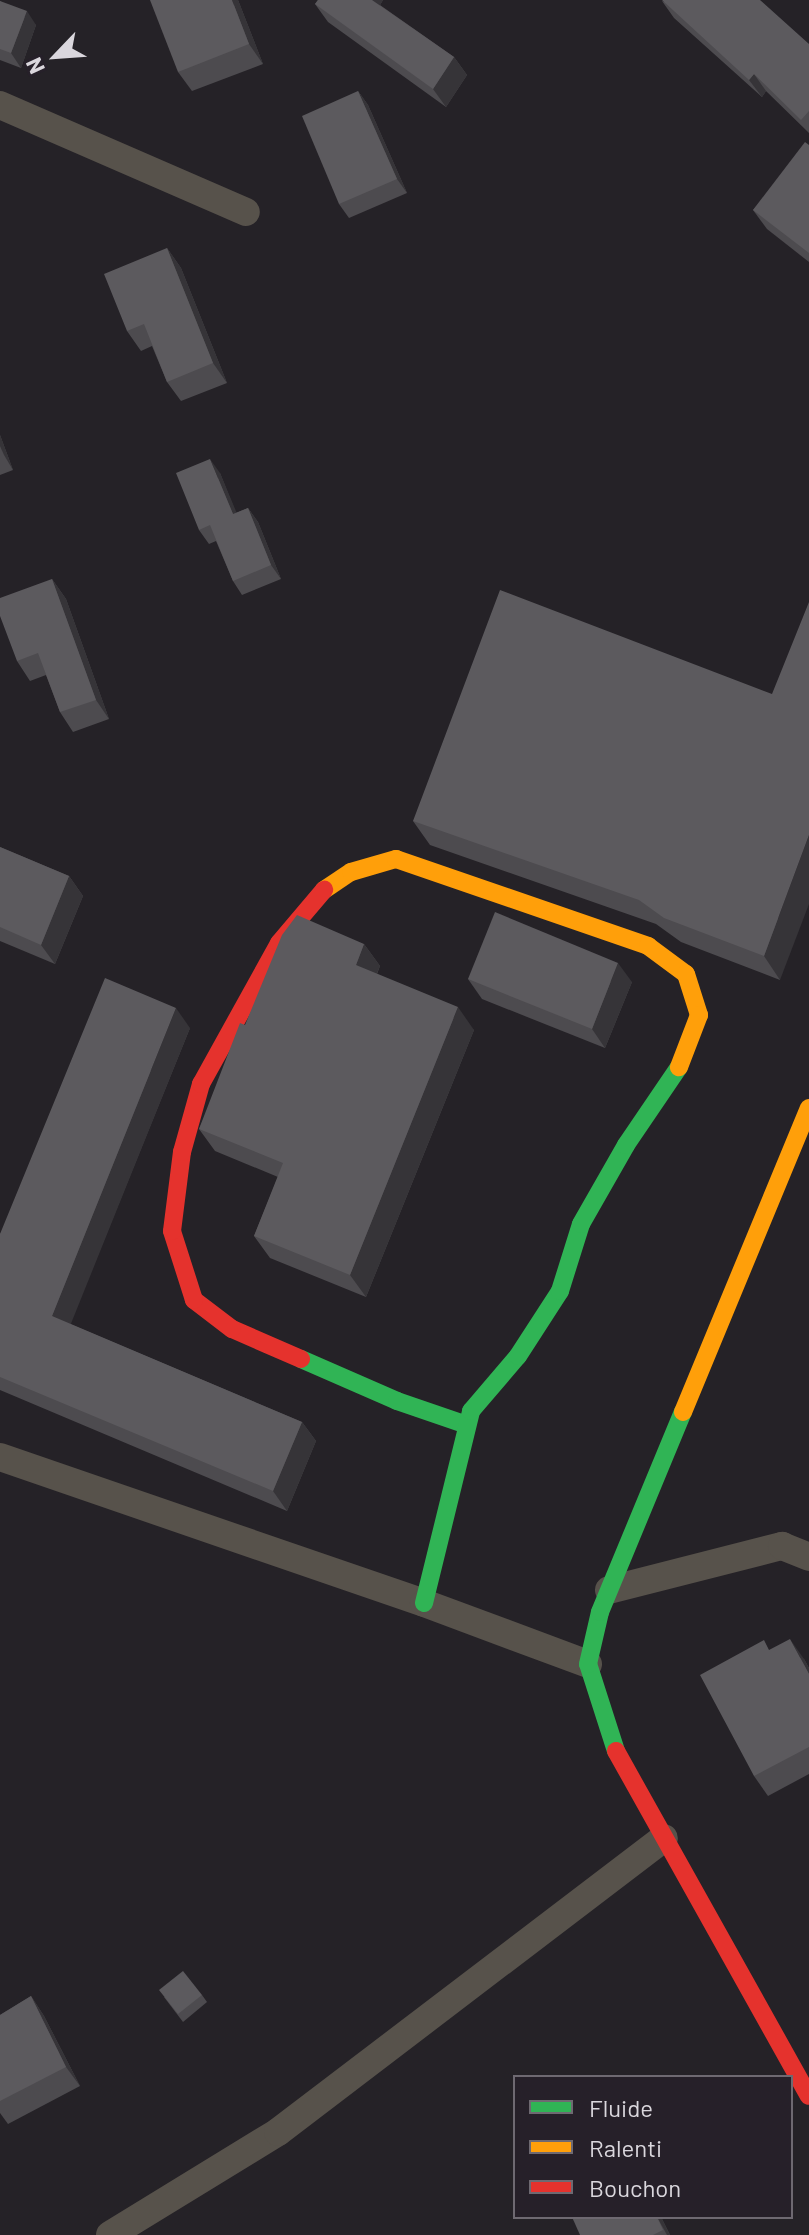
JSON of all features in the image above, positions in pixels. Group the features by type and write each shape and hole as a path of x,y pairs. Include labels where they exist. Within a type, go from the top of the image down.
{"street":[{"path":"0,105 246,212"},
{"path":"424,1603 471,1411 518,1356 560,1291 581,1224 626,1145 676,1076 699,1015 686,974 648,946 396,859 351,872 316,896 279,943 201,1084 182,1152 172,1231 194,1300 232,1329 397,1401 467,1425"},
{"path":"809,1108 600,1612 588,1664 617,1754 809,2096"},
{"path":"0,1457 424,1603 588,1664"},
{"path":"609,1590 782,1546 809,1557"},
{"path":"110,2235 278,2132 664,1838"}],"building":[{"path":"150,0 232,0 249,44 178,72"},
{"path":"318,0 372,0 454,57 433,89 315,4"},
{"path":"662,0 760,0 809,44 809,111 801,120 754,74 749,80"},
{"path":"0,1 27,11 11,53 0,49"},
{"path":"358,91 397,179 339,204 302,116"},
{"path":"805,142 809,145 809,253 753,210"},
{"path":"167,248 213,363 167,382 144,324 127,331 104,274"},
{"path":"210,459 233,514 248,508 271,565 233,581 210,525 199,530 176,473"},
{"path":"52,579 96,700 60,712 38,653 17,661 0,616 0,598"},
{"path":"500,590 772,694 809,602 809,835 764,956 664,918 639,900 413,821"},
{"path":"0,847 69,876 41,945 0,927"},
{"path":"495,912 618,963 592,1029 468,979"},
{"path":"297,915 364,944 356,965 458,1007 350,1275 254,1236 283,1163 199,1129 240,1023 245,1025 282,935"},
{"path":"105,978 176,1008 52,1316 302,1422 273,1491 0,1377 0,1234"},
{"path":"790,1639 809,1674 809,1747 754,1776 700,1675 764,1640 769,1650"},
{"path":"183,1971 202,1995 178,2014 159,1990"},
{"path":"31,1996 66,2067 0,2101 0,2015"},
{"path":"573,2219 658,2219 663,2230 653,2235 580,2235"}],"traffic: fast":[{"path":"424,1603 471,1411 518,1356 560,1291 581,1224 626,1145 679,1067"},
{"path":"301,1359 397,1401 467,1425"},
{"path":"616,1751 588,1664 600,1612 683,1412"}],"traffic: slow":[{"path":"324,890 351,872 396,859 648,946 686,974 699,1015 679,1067"},
{"path":"683,1412 809,1108"}],"traffic: jam":[{"path":"301,1359 232,1329 194,1300 172,1231 182,1152 201,1084 279,943 324,890"},
{"path":"616,1751 809,2096"}]}
